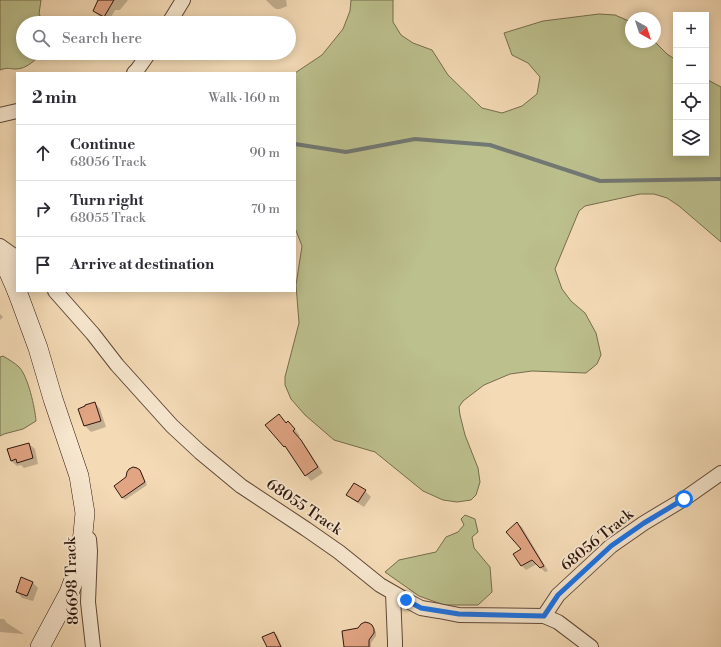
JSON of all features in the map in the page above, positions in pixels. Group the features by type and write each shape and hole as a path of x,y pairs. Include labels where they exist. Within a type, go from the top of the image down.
{"street":[{"path":"173,16 183,0"},
{"path":"135,72 144,60"},
{"path":"0,116 16,111"},
{"path":"0,246 16,257"},
{"path":"0,252 16,289"},
{"path":"17,292 38,348 53,399 79,476 85,513 80,563 69,593 40,647"},
{"name":"68055 Track","path":"56,292 93,334 139,391 172,426 200,452 241,486 317,536 380,585 421,608 439,612 459,614 544,616 558,622 591,647"},
{"name":"68056 Track","path":"544,616 558,595 611,546 644,523 684,499 721,473"},
{"name":"86698 Track","path":"85,513 90,551 88,602 93,647"},
{"path":"393,593 394,647"}],"green space":[{"path":"0,0 41,0 39,14 40,16 16,16 16,60 35,60 20,69 7,68 0,70"},
{"path":"351,0 393,0 393,22 401,35 413,43 432,50 448,75 482,108 502,113 522,106 537,94 540,77 528,63 512,55 504,33 543,21 599,14 615,15 625,19 625,48 661,48 673,58 673,156 709,156 709,81 721,87 721,242 679,206 667,198 654,194 640,194 585,206 579,211 555,269 562,289 571,301 585,313 596,333 601,355 597,364 586,373 532,371 510,374 484,385 463,401 459,407 460,415 465,435 478,468 480,482 476,495 471,500 457,502 443,500 423,491 375,452 334,440 305,415 291,399 285,385 285,377 299,323 296,285 302,246 296,231 296,72 322,55 343,29 350,11"},
{"path":"3,356 16,364 22,371 30,392 36,421 23,429 0,436 0,357"},
{"path":"465,515 475,519 478,532 472,537 474,548 490,567 492,592 478,605 444,605 419,596 385,572 399,560 436,552 446,537 458,532 464,525 461,519"}],"building":[{"path":"98,0 114,0 105,16 93,11"},
{"path":"95,402 101,421 84,426 78,409"},
{"path":"279,414 286,423 288,421 295,429 293,431 301,440 318,467 305,476 285,446 284,447 265,425"},
{"path":"29,443 33,458 17,463 16,459 11,461 7,449"},
{"path":"133,467 140,470 145,482 122,498 114,486 126,477 129,469"},
{"path":"354,483 366,490 358,502 346,495"},
{"path":"517,522 544,566 540,568 532,560 521,566 513,554 521,549 506,532"},
{"path":"21,577 33,582 27,596 16,592"},
{"path":"365,622 372,625 374,629 374,633 369,640 369,647 344,647 342,631 358,628"},
{"path":"274,632 281,647 267,647 262,637"}],"waterway":[{"path":"296,144 346,152 415,139 490,145 600,181 721,179"}],"route":[{"path":"406,600 421,608 439,612 459,614 544,616 558,595 611,546 644,523 684,499"}]}
